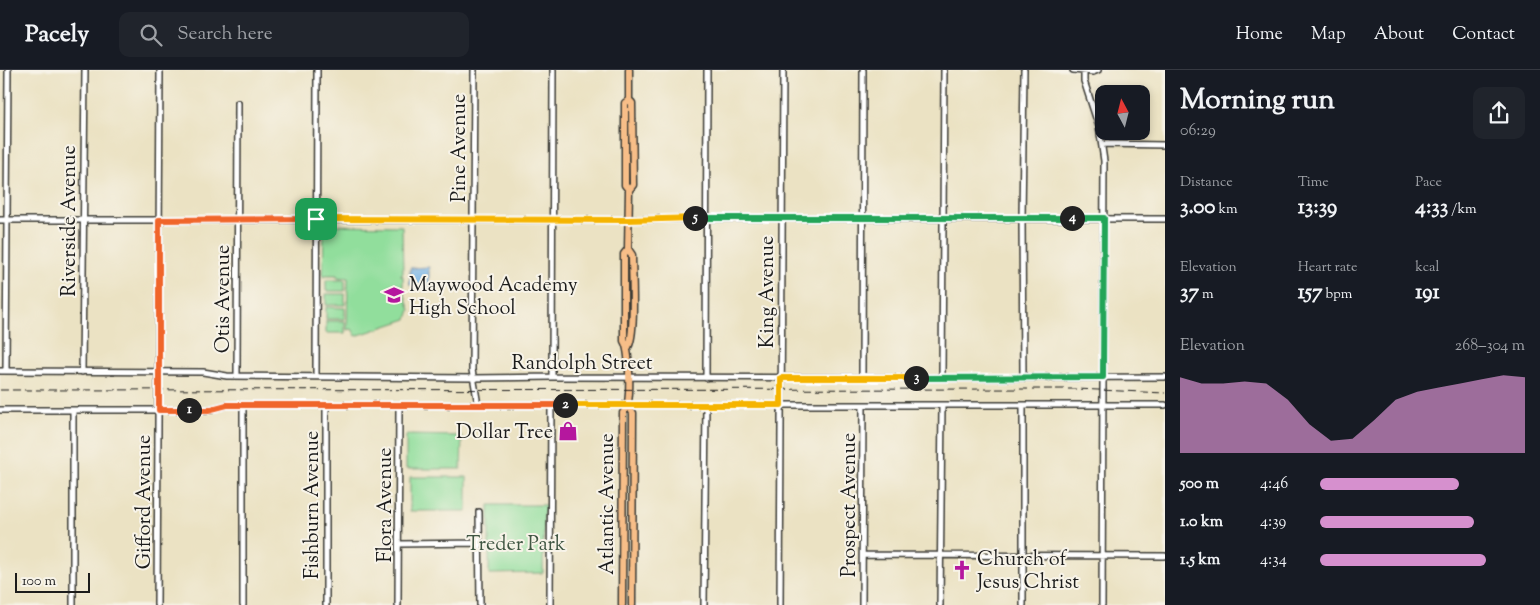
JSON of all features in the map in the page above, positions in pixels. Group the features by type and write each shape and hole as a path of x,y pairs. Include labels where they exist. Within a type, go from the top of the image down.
{"main road":[{"name":"Atlantic Avenue","path":"622,605 623,413 628,404 628,347 631,342 632,306 632,255 628,249 629,190 632,185 632,103 629,100 629,70"},
{"name":"Atlantic Avenue","path":"628,404 633,413 632,605"}],"street":[{"path":"3,371 8,70"},
{"name":"Riverside Avenue","path":"82,372 84,70"},
{"name":"Gifford Avenue","path":"158,605 160,70"},
{"path":"316,376 317,70"},
{"name":"Pine Avenue","path":"474,70 473,378 478,405"},
{"path":"552,70 552,377"},
{"path":"706,378 707,70"},
{"name":"King Avenue","path":"780,605 782,70"},
{"path":"862,378 863,70"},
{"path":"942,378 944,70"},
{"path":"1023,378 1022,218 1024,70"},
{"path":"1073,70 1093,72 1098,70"},
{"path":"1084,71 1084,81 1094,110 1104,161 1102,605"},
{"name":"Otis Avenue","path":"236,376 238,103"},
{"path":"1102,144 1165,145"},
{"path":"0,220 1165,219"},
{"name":"Randolph Street","path":"3,371 203,372 236,376 473,378 1165,377"},
{"path":"0,410 208,410 227,405 1165,405"},
{"path":"243,405 243,605"},
{"name":"Fishburn Avenue","path":"326,405 326,605"},
{"path":"550,605 551,405"},
{"path":"704,605 706,405"},
{"name":"Prospect Avenue","path":"862,605 863,405"},
{"name":"Flora Avenue","path":"398,605 399,406"},
{"path":"940,605 942,406"},
{"path":"1023,406 1023,605"},
{"path":"73,410 73,605"},
{"path":"480,512 480,605"},
{"path":"399,544 480,543"},
{"path":"863,555 1165,556"}],"green space":[{"path":"326,225 402,226 403,273 401,276 403,276 403,289 410,310 407,319 356,336 352,329 347,330 348,278 337,277 337,275 325,275 323,277 324,229"},
{"path":"326,280 345,280 345,291 326,291"},
{"path":"326,294 345,294 345,305 326,305"},
{"path":"326,307 345,308 345,319 326,319"},
{"path":"326,321 345,321 345,333 326,333"},
{"path":"406,435 462,436 461,469 406,469"},
{"path":"410,477 467,477 467,511 410,511"},
{"name":"Treder Park","path":"489,505 547,505 547,510 544,513 543,573 489,574"}],"water":[{"path":"429,267 429,288 426,288 426,285 410,285 410,268"}],"railway":[{"path":"0,390 1076,389 1165,393"}],"place":[{"name":"Maywood Academy High School","path":"394,295"},
{"name":"Dollar Tree","path":"568,431"},
{"name":"Church of Jesus Christ","path":"962,570"}],"route":[{"path":"1104,218 1103,377 781,378 781,405 227,405 208,410 159,410 159,220 316,219 1104,218"}]}
